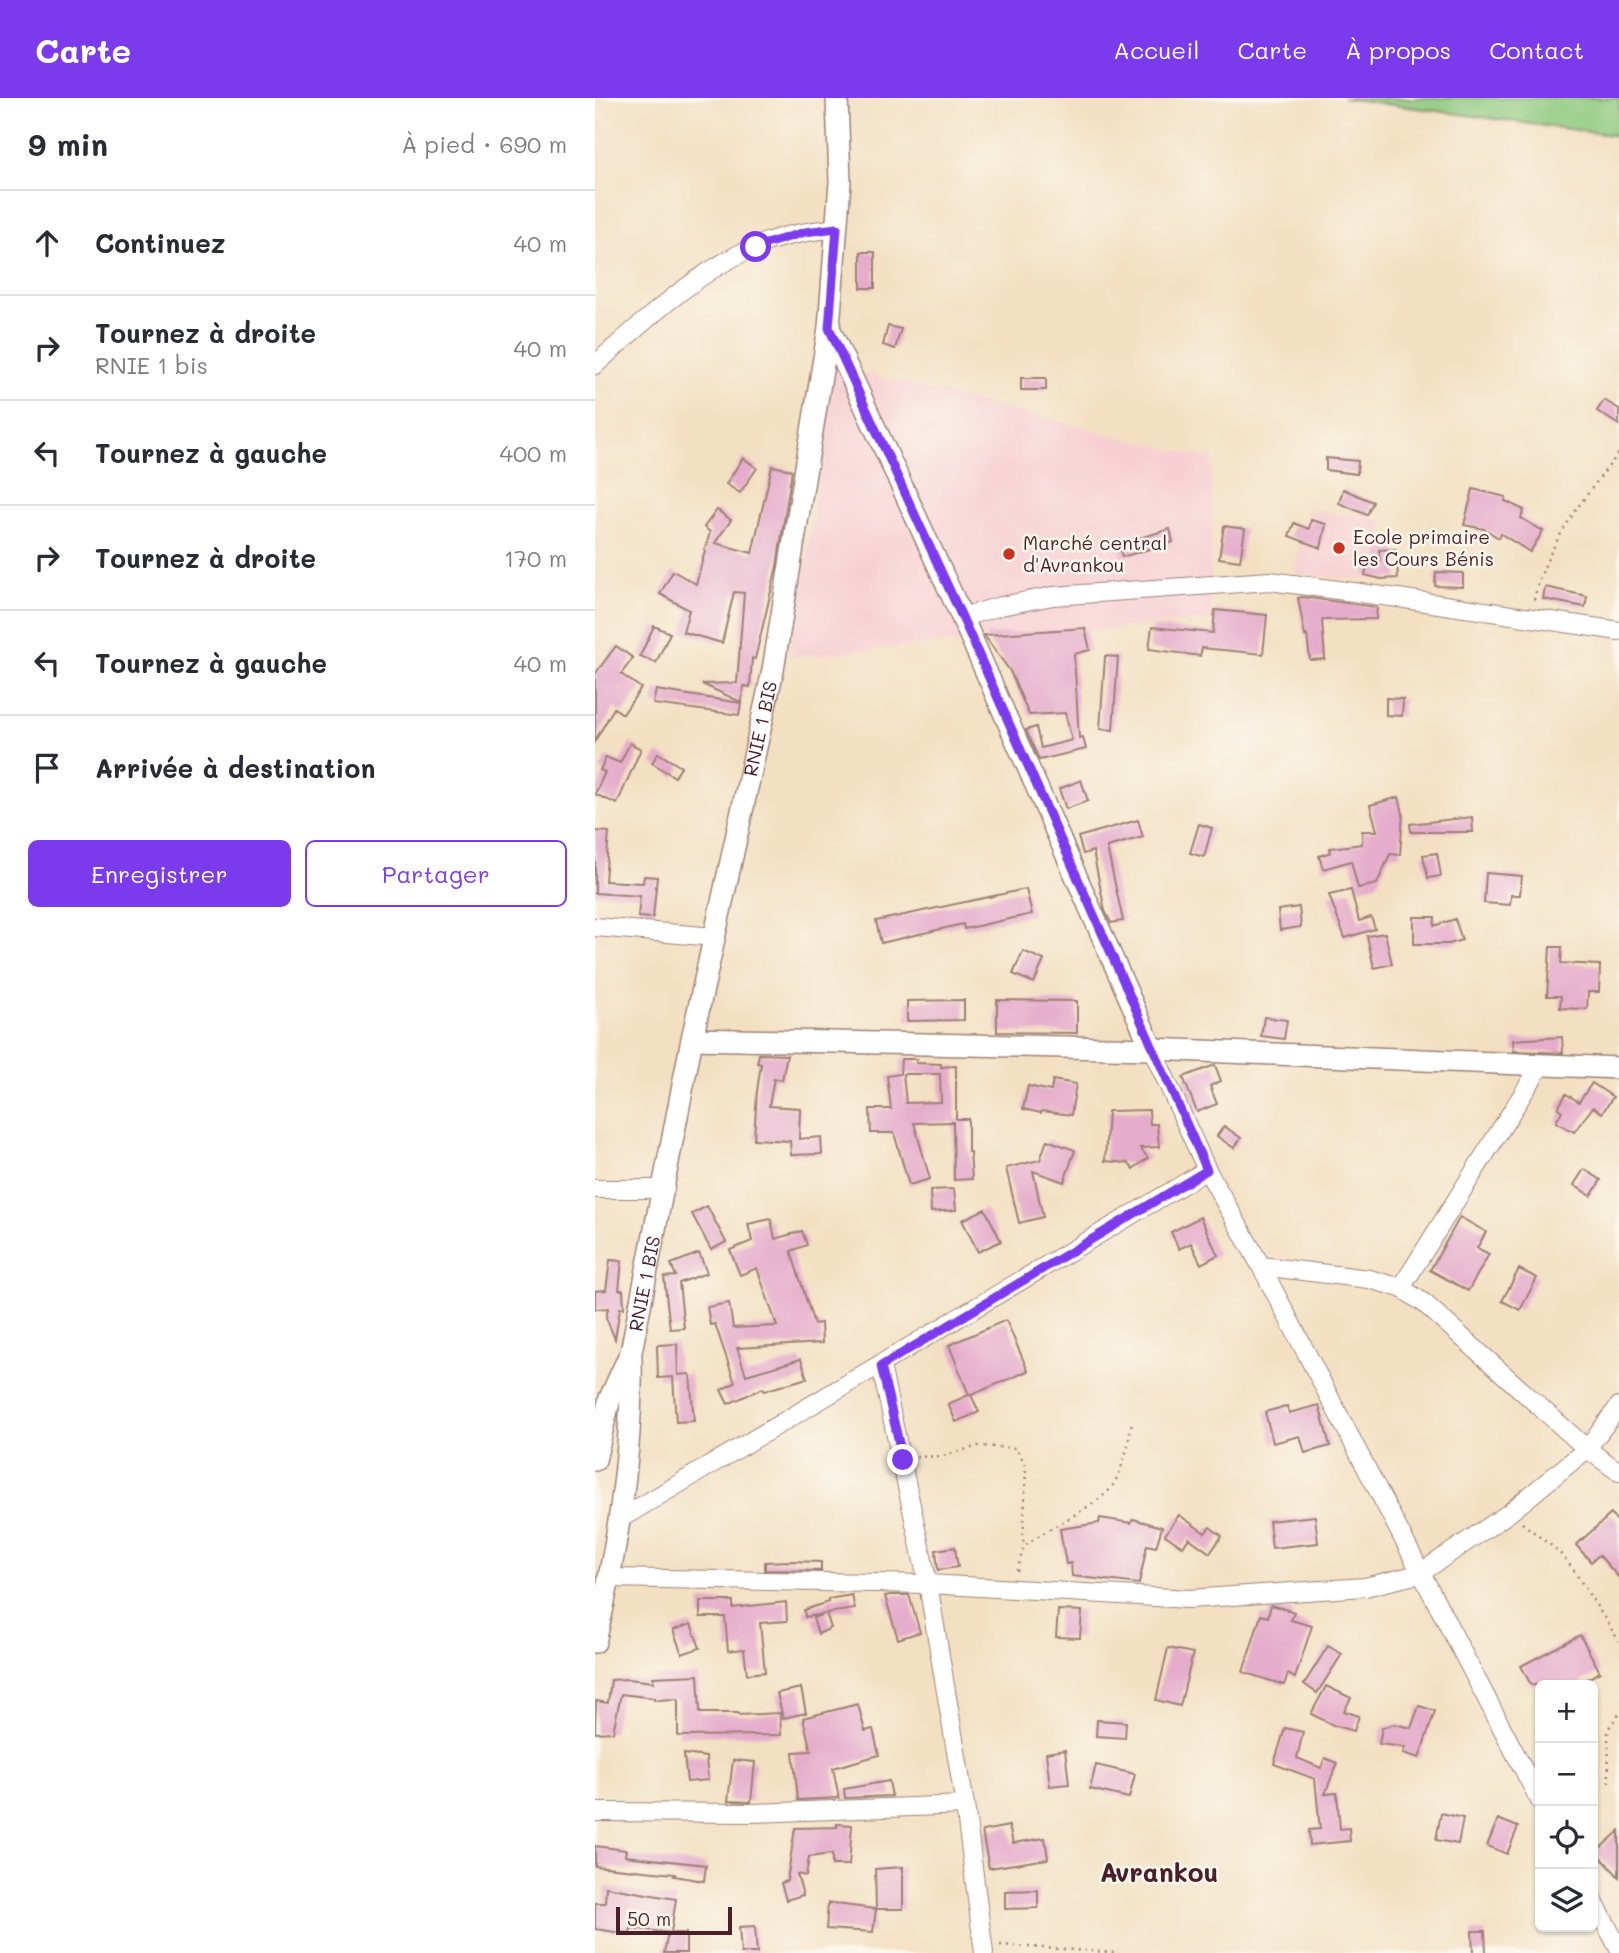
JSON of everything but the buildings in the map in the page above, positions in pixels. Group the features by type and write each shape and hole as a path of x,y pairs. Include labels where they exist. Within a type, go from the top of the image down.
{"main road":[{"name":"RNIE 1 BIS","path":"631,1352 665,1189 692,1039 773,670 829,328 840,182 837,98"},
{"path":"829,328 962,617 1152,1049"},
{"path":"692,1039 1152,1049 1619,1069"},
{"path":"595,1460 610,1398 631,1352"},
{"path":"595,1642 618,1520 631,1410 631,1352"}],"street":[{"path":"595,365 657,309 735,256 792,235 837,228"},
{"path":"962,617 1052,596 1270,581 1619,631"},
{"path":"595,927 715,937"},
{"path":"1152,1049 1207,1170 1261,1266 1419,1574 1535,1792"},
{"path":"1401,1288 1541,1065"},
{"path":"618,1520 1207,1170"},
{"path":"595,1189 665,1189"},
{"path":"1261,1266 1369,1279 1401,1288 1424,1303 1587,1449 1619,1472"},
{"path":"881,1366 928,1584 965,1805 983,1947"},
{"path":"609,1578 928,1584 1189,1600 1365,1587 1419,1574 1509,1513 1587,1449 1619,1406"},
{"path":"595,1812 751,1813 965,1805"},
{"path":"1598,1909 1619,1949"}],"path":[{"path":"1530,617 1539,578 1547,559 1579,506 1619,453"},
{"path":"1023,1549 1043,1532 1092,1503 1111,1488 1122,1463 1132,1419"},
{"path":"903,1460 919,1456 943,1456 978,1446 1016,1448 1026,1466 1023,1549 1011,1589"},
{"path":"1509,1513 1558,1551 1573,1569 1619,1640"},
{"path":"1609,1783 1608,1729 1619,1714"},
{"path":"983,1947 1119,1953"}],"shaded area":[{"name":"Marché central d'Avrankou","path":"831,365 1209,459 1212,449 1211,620 789,657 817,489"},
{"name":"Ecole primaire les Cours Bénis","path":"1308,509 1384,521 1373,580 1294,574"}],"green space":[{"path":"1343,98 1619,98 1619,136"}],"place":[{"name":"Ecole primaire les Cours Bénis","path":"1339,548"},
{"name":"Marché central d'Avrankou","path":"1009,554"}],"district":[{"name":"Avrankou","path":"1159,1873"}],"route":[{"path":"756,247 805,232 837,228 829,328 962,617 1207,1170 881,1366 903,1460"}]}
